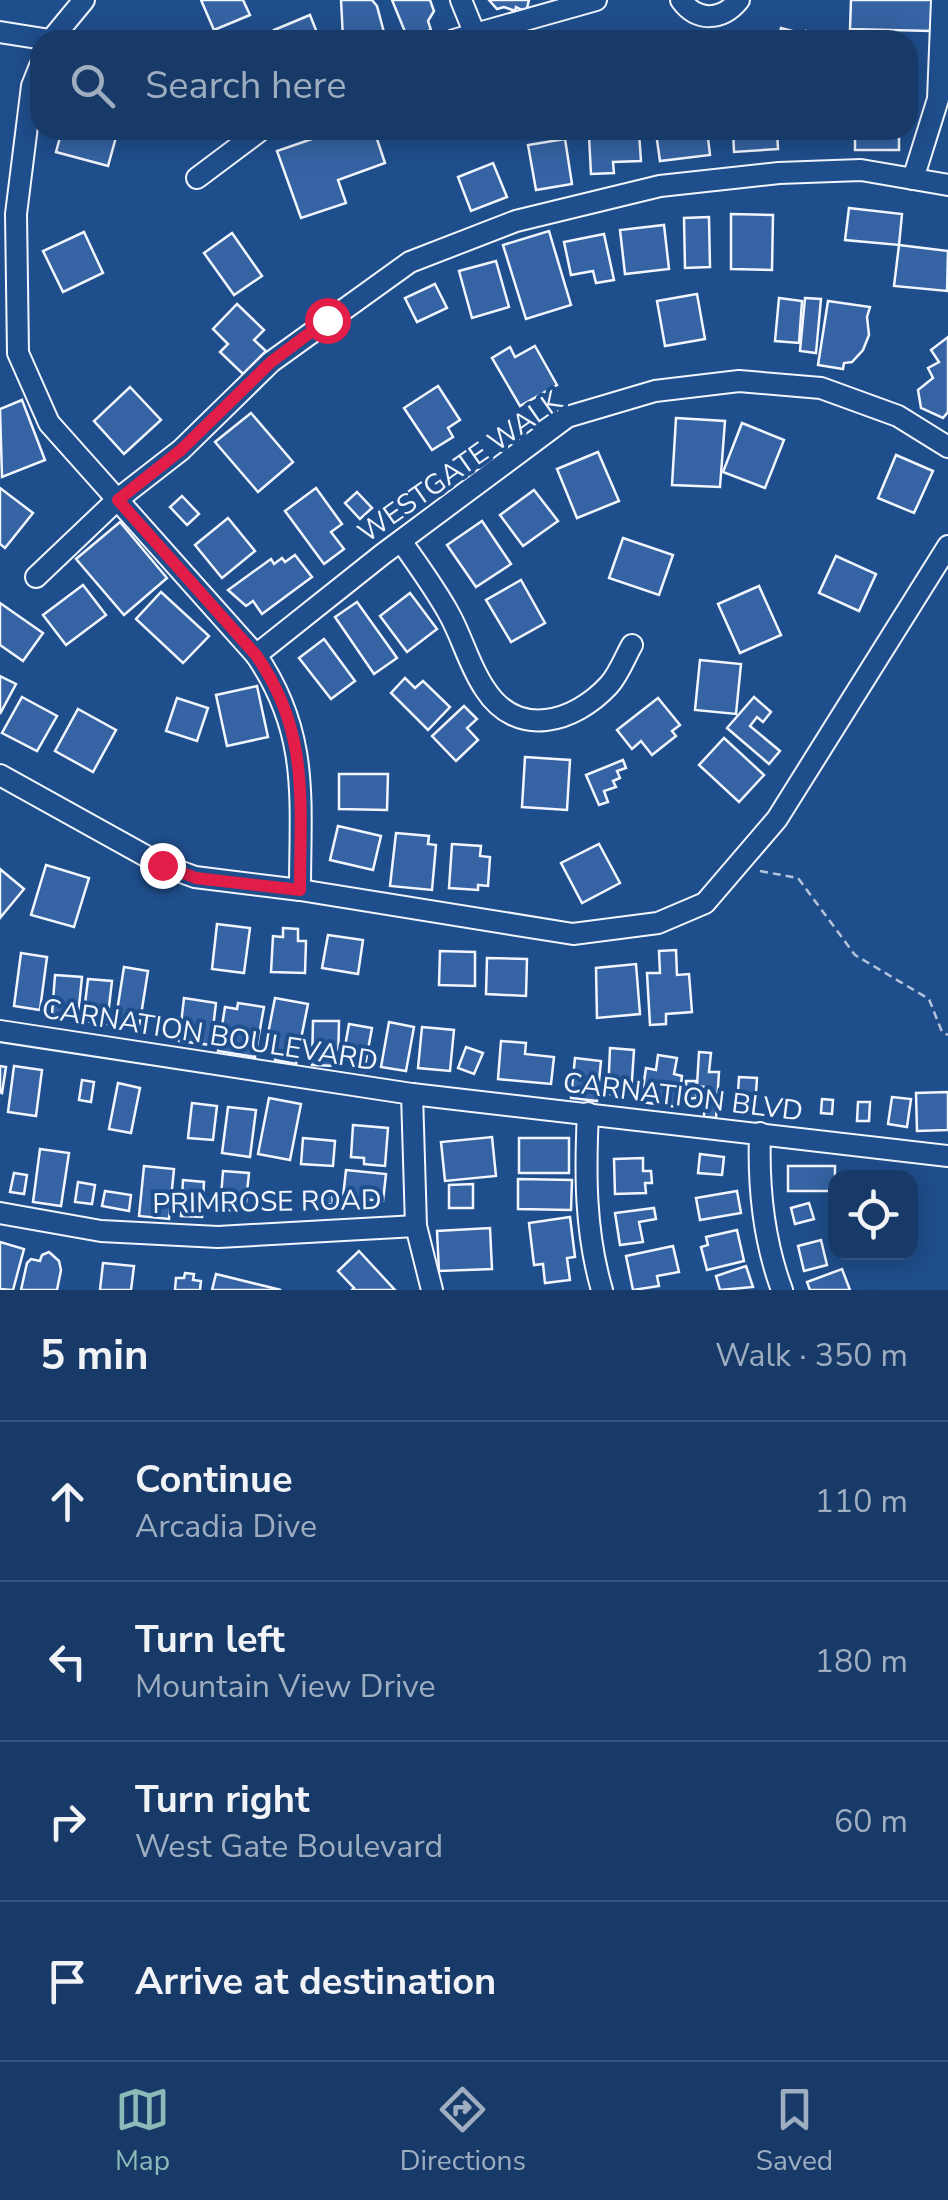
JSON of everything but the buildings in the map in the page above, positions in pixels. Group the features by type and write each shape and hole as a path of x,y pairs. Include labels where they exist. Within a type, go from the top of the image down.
{"street":[{"path":"58,30 84,0"},
{"path":"462,0 464,30"},
{"path":"486,30 596,0"},
{"path":"680,0 690,11 712,18 732,9 739,0"},
{"path":"914,179 938,99 942,0"},
{"path":"0,32 30,37"},
{"path":"30,102 16,214 9,358 49,423 256,655 272,678 292,721 300,772 300,890"},
{"path":"197,178 248,140"},
{"path":"36,577 118,500 181,450 271,362 410,262 516,221 660,186 778,173 861,170 948,185"},
{"name":"WESTGATE WALK","path":"256,655 567,417 655,391 739,381 821,388 898,416 948,447"},
{"path":"401,541 448,612 484,689 516,717 552,721 580,707 610,684 632,644"},
{"path":"0,775 162,865 196,878 300,890 573,934 658,922 705,902 777,819 948,546"},
{"name":"CARNATION BOULEVARD","path":"0,1031 412,1094"},
{"path":"412,1094 416,1226 432,1290"},
{"name":"CARNATION BLVD","path":"412,1094 948,1156"},
{"path":"588,1114 585,1175 593,1260 602,1290"},
{"path":"760,1133 758,1176 764,1223 782,1290"},
{"name":"PRIMROSE ROAD","path":"0,1213 101,1231 218,1237 416,1226"}],"path":[{"path":"737,866 798,878 855,955 930,999 942,1032 948,1036"}],"route":[{"path":"162,865 196,878 300,890 300,772 292,721 272,678 118,500 181,450 271,362 327,320"}]}
